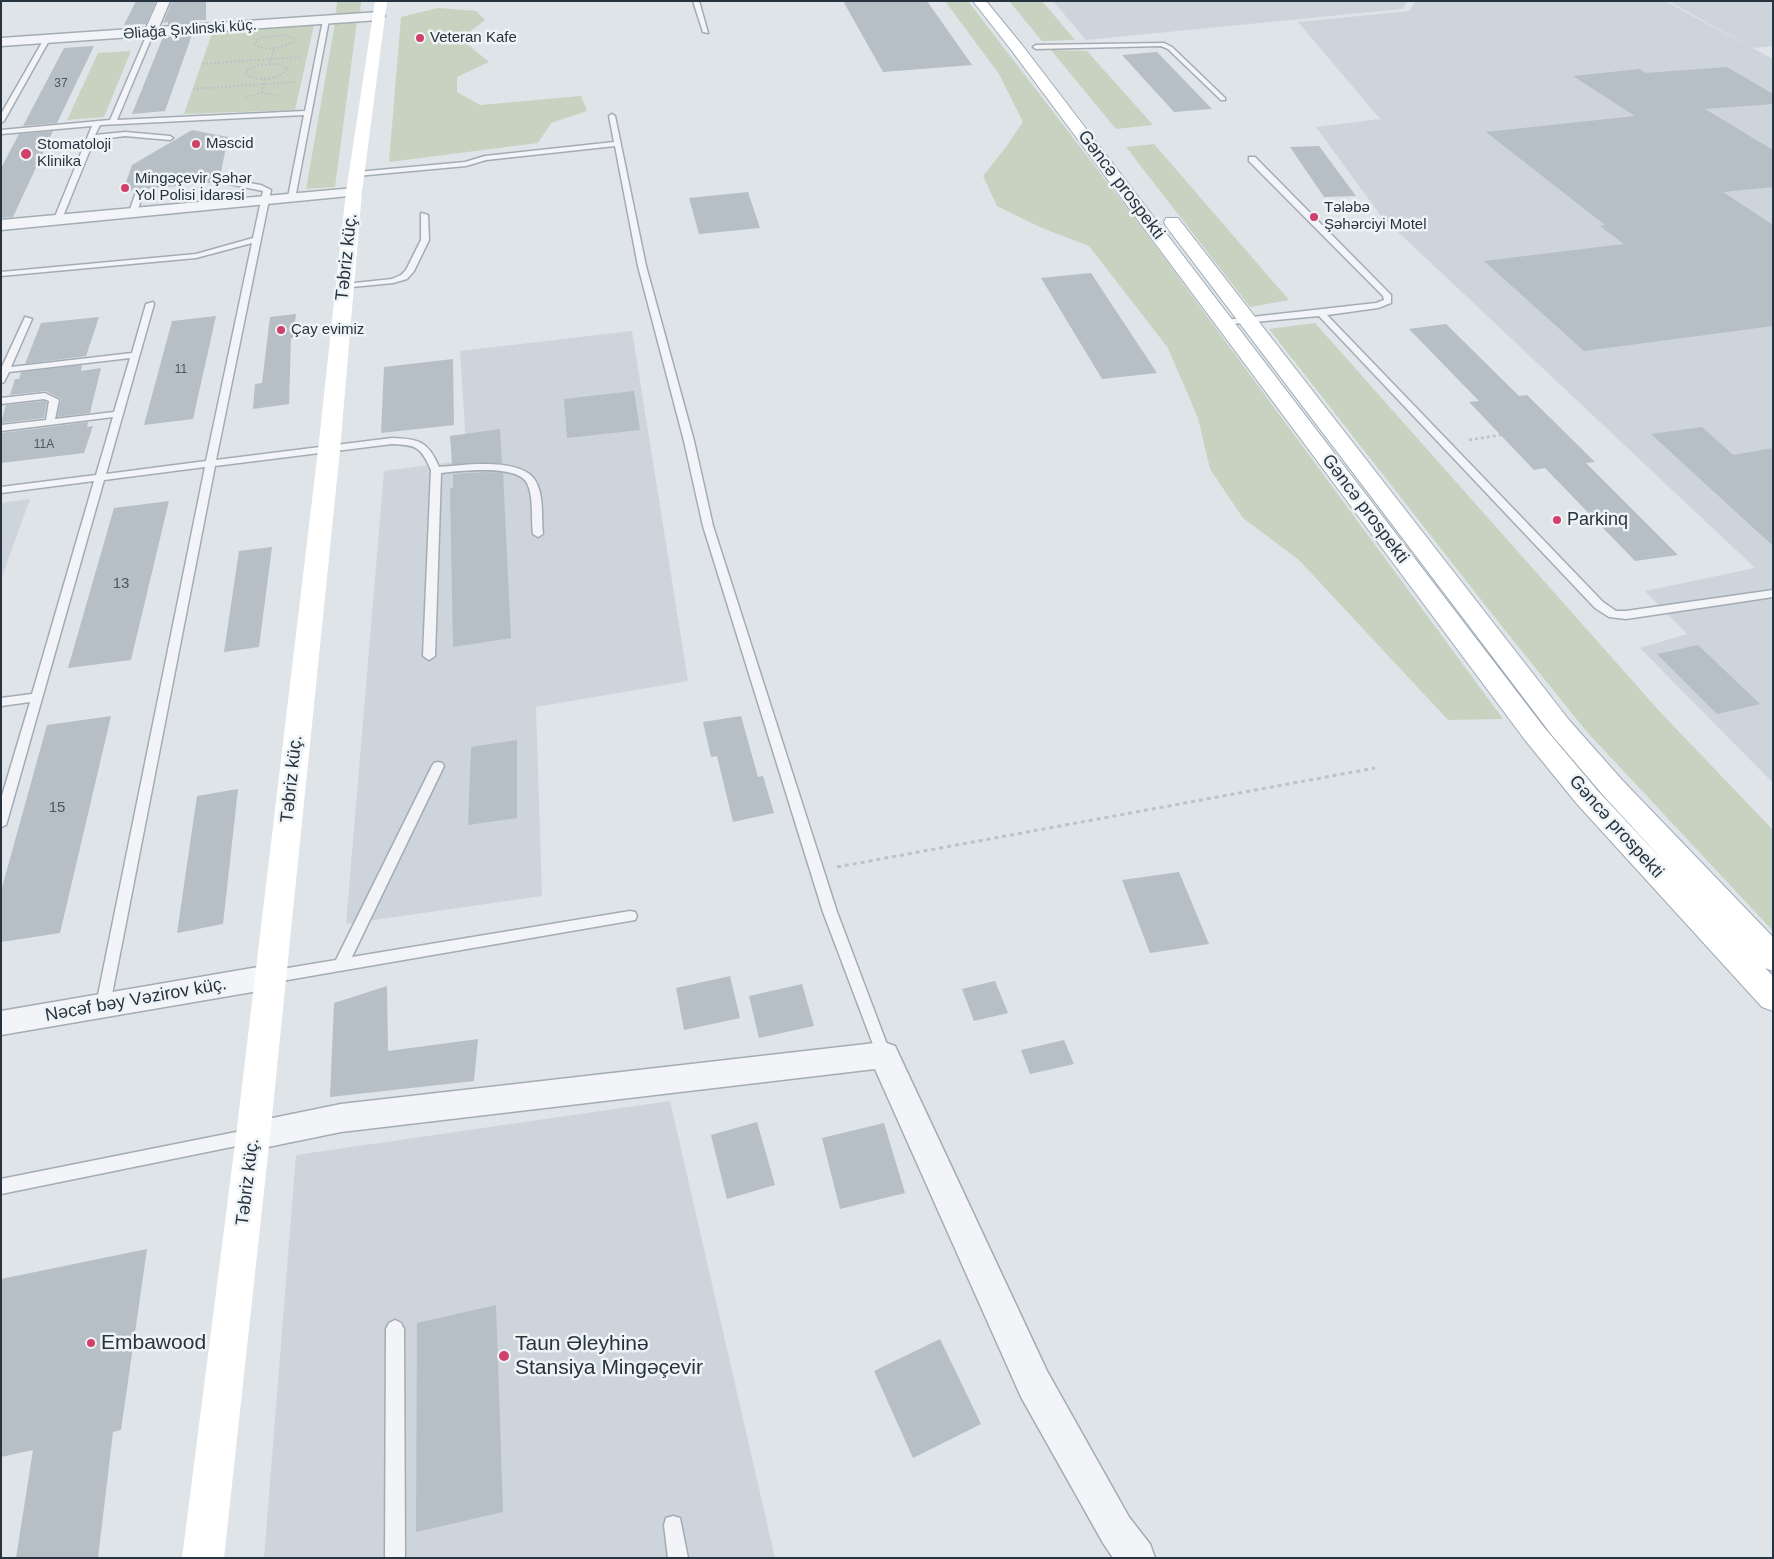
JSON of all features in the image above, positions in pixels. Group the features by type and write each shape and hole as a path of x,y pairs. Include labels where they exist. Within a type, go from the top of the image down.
{"main road":[{"name":"Gəncə prospekti","path":"979,1 1017,48 1534,733 1587,797 1773,998"},
{"name":"Gəncə prospekti","path":"997,1 1036,47 1249,321 1560,727 1613,788 1773,958"},
{"name":"Təbriz küç.","path":"203,1558 253,1136 328,450 355,183 380,9"}],"street":[{"path":"151,32 164,1"},
{"name":"Əliağa Şıxlinski küç.","path":"1,42 326,20 380,9"},
{"path":"1,225 292,198 355,183"},
{"name":"Nəcəf bəy Vəzirov küç.","path":"1,1023 270,977"},
{"path":"253,1136 342,1118 884,1055 1034,1384 1116,1530 1136,1558"}],"lane":[{"path":"696,1 706,32"},
{"path":"292,198 326,20"},
{"path":"113,122 151,32"},
{"path":"1,121 47,39"},
{"path":"1036,47 1162,44 1170,48 1223,99"},
{"path":"1,132 113,122 308,113"},
{"path":"612,116 642,266 689,441 708,526 830,912 884,1055"},
{"path":"58,219 97,123"},
{"path":"91,138 125,134 170,138"},
{"path":"355,183 466,164 485,158 618,144"},
{"path":"1225,323 1321,313 1378,305 1388,301 1387,296 1252,159"},
{"path":"103,1005 210,465 267,190 261,187 227,181"},
{"path":"133,212 139,194"},
{"path":"345,286 393,281 404,277 410,271 425,240 424,215"},
{"path":"1,274 196,256 257,239"},
{"path":"1,822 150,304"},
{"path":"1321,313 1599,604 1613,614 1626,615 1773,593"},
{"path":"1,380 28,319"},
{"path":"6,370 135,355"},
{"path":"1,401 45,396 54,400 50,422"},
{"path":"1,428 118,414"},
{"path":"1,490 392,441 416,442 428,450 436,470 429,656"},
{"path":"436,470 497,468 526,474 532,483 538,534"},
{"path":"1,702 38,697"},
{"path":"341,965 438,766"},
{"path":"270,977 630,916"},
{"path":"1,1186 253,1136"},
{"path":"395,1329 395,1558"},
{"path":"673,1525 678,1558"}],"path":[{"path":"270,63 274,48"},
{"path":"202,64 307,56"},
{"path":"270,63 288,68 282,74 265,78 256,78 246,74 252,67 270,63"},
{"path":"262,93 265,78"},
{"path":"193,89 302,82"},
{"path":"1446,444 1501,435"},
{"path":"817,871 1375,768"}],"shaded area":[{"path":"1053,1 1408,1 1402,9 1086,40"},
{"path":"1416,1 1665,1 1773,59 1773,783 1640,648 1687,634 1645,591 1755,568 1381,216 1316,127 1380,119 1298,22 1409,11"},
{"path":"1668,1 1773,1 1773,46 1753,48"},
{"path":"632,331 688,681 536,707 542,896 346,924 384,471 467,460 460,351"},
{"path":"30,499 1,579 1,503"},
{"name":"Taun Əleyhinə Stansiya Mingəçevir","path":"670,1101 775,1558 264,1558 296,1155"}],"green space":[{"path":"337,1 361,1 360,14 336,16"},
{"path":"945,1 968,1 1140,225 1503,719 1448,720 1299,560 1243,518 1210,469 1198,418 1168,348 1089,246 1042,228 997,206 983,176 1023,122 999,74"},
{"path":"1009,1 1042,1 1075,40 1042,41"},
{"path":"438,8 476,11 485,20 461,39 489,62 457,77 457,92 480,105 581,96 587,111 551,123 538,143 389,162 401,17"},
{"path":"357,21 335,187 306,189 335,23"},
{"path":"314,25 295,110 184,114 212,33"},
{"path":"1051,50 1087,51 1153,125 1116,129"},
{"path":"131,51 104,117 67,120 98,53"},
{"path":"1154,144 1289,300 1250,307 1126,147"},
{"path":"1315,323 1662,714 1773,830 1773,931 1587,732 1269,329"}],"building":[{"path":"136,1 156,1 146,24 124,25"},
{"path":"172,1 206,1 206,20 197,20 196,23 168,25 168,22 163,23"},
{"path":"843,1 927,1 972,65 883,72"},
{"path":"192,35 165,111 132,114 163,37"},
{"path":"94,46 57,123 23,126 64,48"},
{"path":"1157,52 1212,109 1174,112 1122,55"},
{"path":"1727,67 1773,94 1773,104 1705,109 1773,150 1773,187 1723,192 1773,225 1773,326 1584,351 1484,261 1624,244 1600,226 1605,225 1486,132 1635,116 1573,76 1640,69 1646,73"},
{"path":"192,130 228,137 219,182 123,191 132,165"},
{"path":"53,131 13,217 1,218 1,168 19,134"},
{"path":"1319,146 1356,196 1324,197 1290,147"},
{"path":"748,192 760,228 699,234 689,198"},
{"path":"1091,273 1157,373 1102,379 1041,278"},
{"path":"296,314 293,338 291,338 289,404 253,409 255,384 262,383 270,317"},
{"path":"216,316 193,419 144,425 172,321"},
{"path":"99,317 86,356 25,364 41,323"},
{"path":"1446,324 1519,396 1527,395 1595,462 1586,463 1678,555 1635,561 1545,468 1534,470 1469,402 1479,401 1409,329"},
{"path":"453,359 454,425 381,433 384,367"},
{"path":"82,365 81,371 101,368 90,413 57,417 61,399 46,391 10,395 15,379 19,379 21,372"},
{"path":"634,391 640,430 567,438 564,399"},
{"path":"47,402 44,418 1,423 6,405"},
{"path":"88,422 87,427 93,426 84,453 1,463 1,433"},
{"path":"1702,427 1733,455 1773,448 1773,546 1651,434"},
{"path":"500,429 502,463 452,464 450,436"},
{"path":"503,473 511,638 453,647 450,489 453,488 453,474"},
{"path":"169,501 131,660 68,668 114,508"},
{"path":"272,547 259,647 224,652 239,551"},
{"path":"1698,645 1760,704 1717,714 1657,654"},
{"path":"111,716 60,933 1,942 1,891 47,725"},
{"path":"741,716 758,777 763,776 774,813 733,822 717,756 711,757 703,722"},
{"path":"517,740 517,818 468,825 471,747"},
{"path":"238,789 223,924 177,933 197,796"},
{"path":"1179,872 1209,944 1150,953 1122,880"},
{"path":"730,976 740,1018 684,1030 676,988"},
{"path":"995,981 1008,1013 974,1021 962,989"},
{"path":"802,984 814,1026 759,1038 749,996"},
{"path":"387,986 388,1051 478,1039 474,1081 330,1097 334,1003"},
{"path":"1064,1040 1074,1064 1030,1074 1021,1050"},
{"path":"757,1122 775,1185 727,1199 711,1135"},
{"path":"884,1123 905,1193 840,1209 822,1138"},
{"path":"147,1249 121,1430 113,1432 98,1558 16,1558 33,1450 1,1457 1,1279"},
{"path":"496,1305 503,1512 416,1532 417,1323"},
{"path":"940,1339 981,1424 913,1458 874,1371"}],"place":[{"name":"Veteran Kafe","path":"420,38"},
{"name":"Məscid","path":"196,144"},
{"name":"Stomatoloji Klinika","path":"26,154"},
{"name":"Mingəçevir Şəhər Yol Polisi İdarəsi","path":"125,188"},
{"name":"Tələbə Şəhərciyi Motel","path":"1314,217"},
{"name":"Çay evimiz","path":"281,330"},
{"name":"Parkinq","path":"1557,520"},
{"name":"Embawood","path":"91,1343"},
{"name":"Taun Əleyhinə Stansiya Mingəçevir","path":"504,1356"}]}
